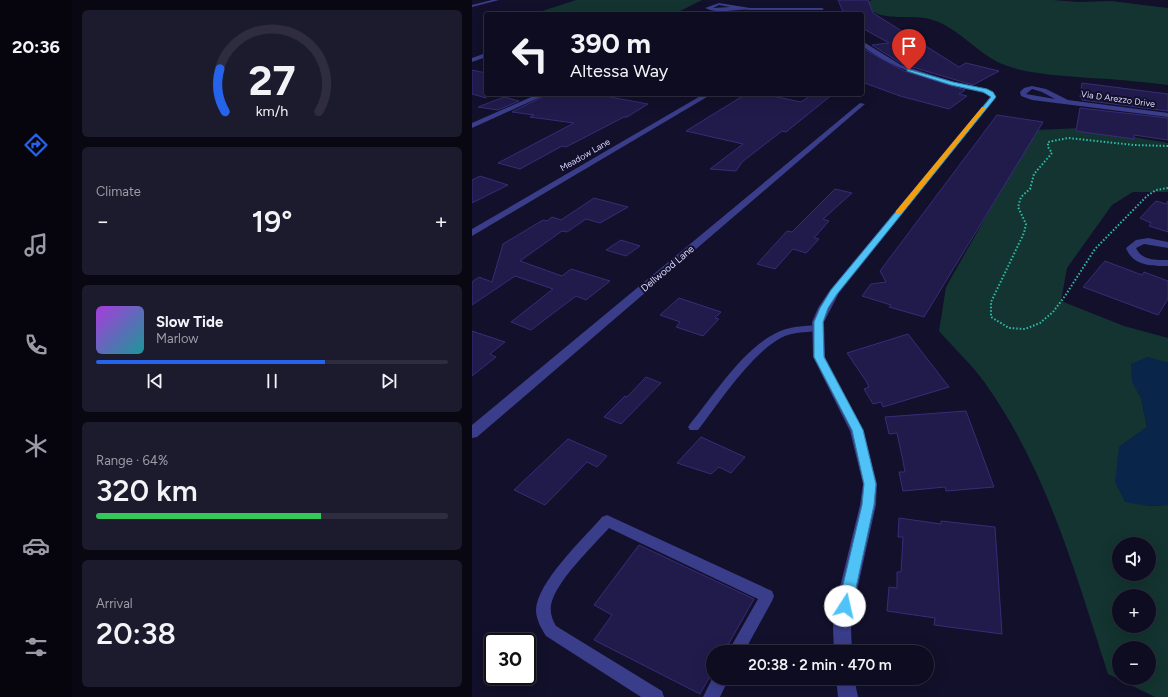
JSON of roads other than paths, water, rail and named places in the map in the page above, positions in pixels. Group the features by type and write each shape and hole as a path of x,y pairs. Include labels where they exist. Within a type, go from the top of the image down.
{"street":[{"path":"737,8 719,4 707,8 718,10 737,8 824,12 822,3"},
{"path":"843,645 842,628 847,595 868,505 870,484 857,430 819,357 818,328 824,308 834,292 993,97 991,93 985,90 952,84 898,66 864,44"},
{"path":"472,60 484,56"},
{"name":"Via D Arezzo Drive","path":"1066,102 1058,99 1048,90 1039,88 1029,88 1023,90 1022,93 1023,95 1032,98 1168,115"},
{"path":"472,126 540,96"},
{"name":"Meadow Lane","path":"472,233 706,96"},
{"name":"Dellwood Lane","path":"472,432 862,104"},
{"path":"1168,245 1139,241 1131,248 1136,258 1152,263 1168,263"},
{"path":"846,685 848,697"}],"lane":[{"path":"472,6 497,0"},
{"path":"694,427 755,352 780,335 796,329 818,328"},
{"path":"656,697 551,631 545,621 544,605 551,587 607,521 767,596 740,645"},
{"path":"711,697 717,685"}],"water":[{"path":"1147,357 1168,363 1168,505 1148,506 1125,502 1115,482 1119,447 1147,427 1141,398 1132,381 1131,364"}]}
